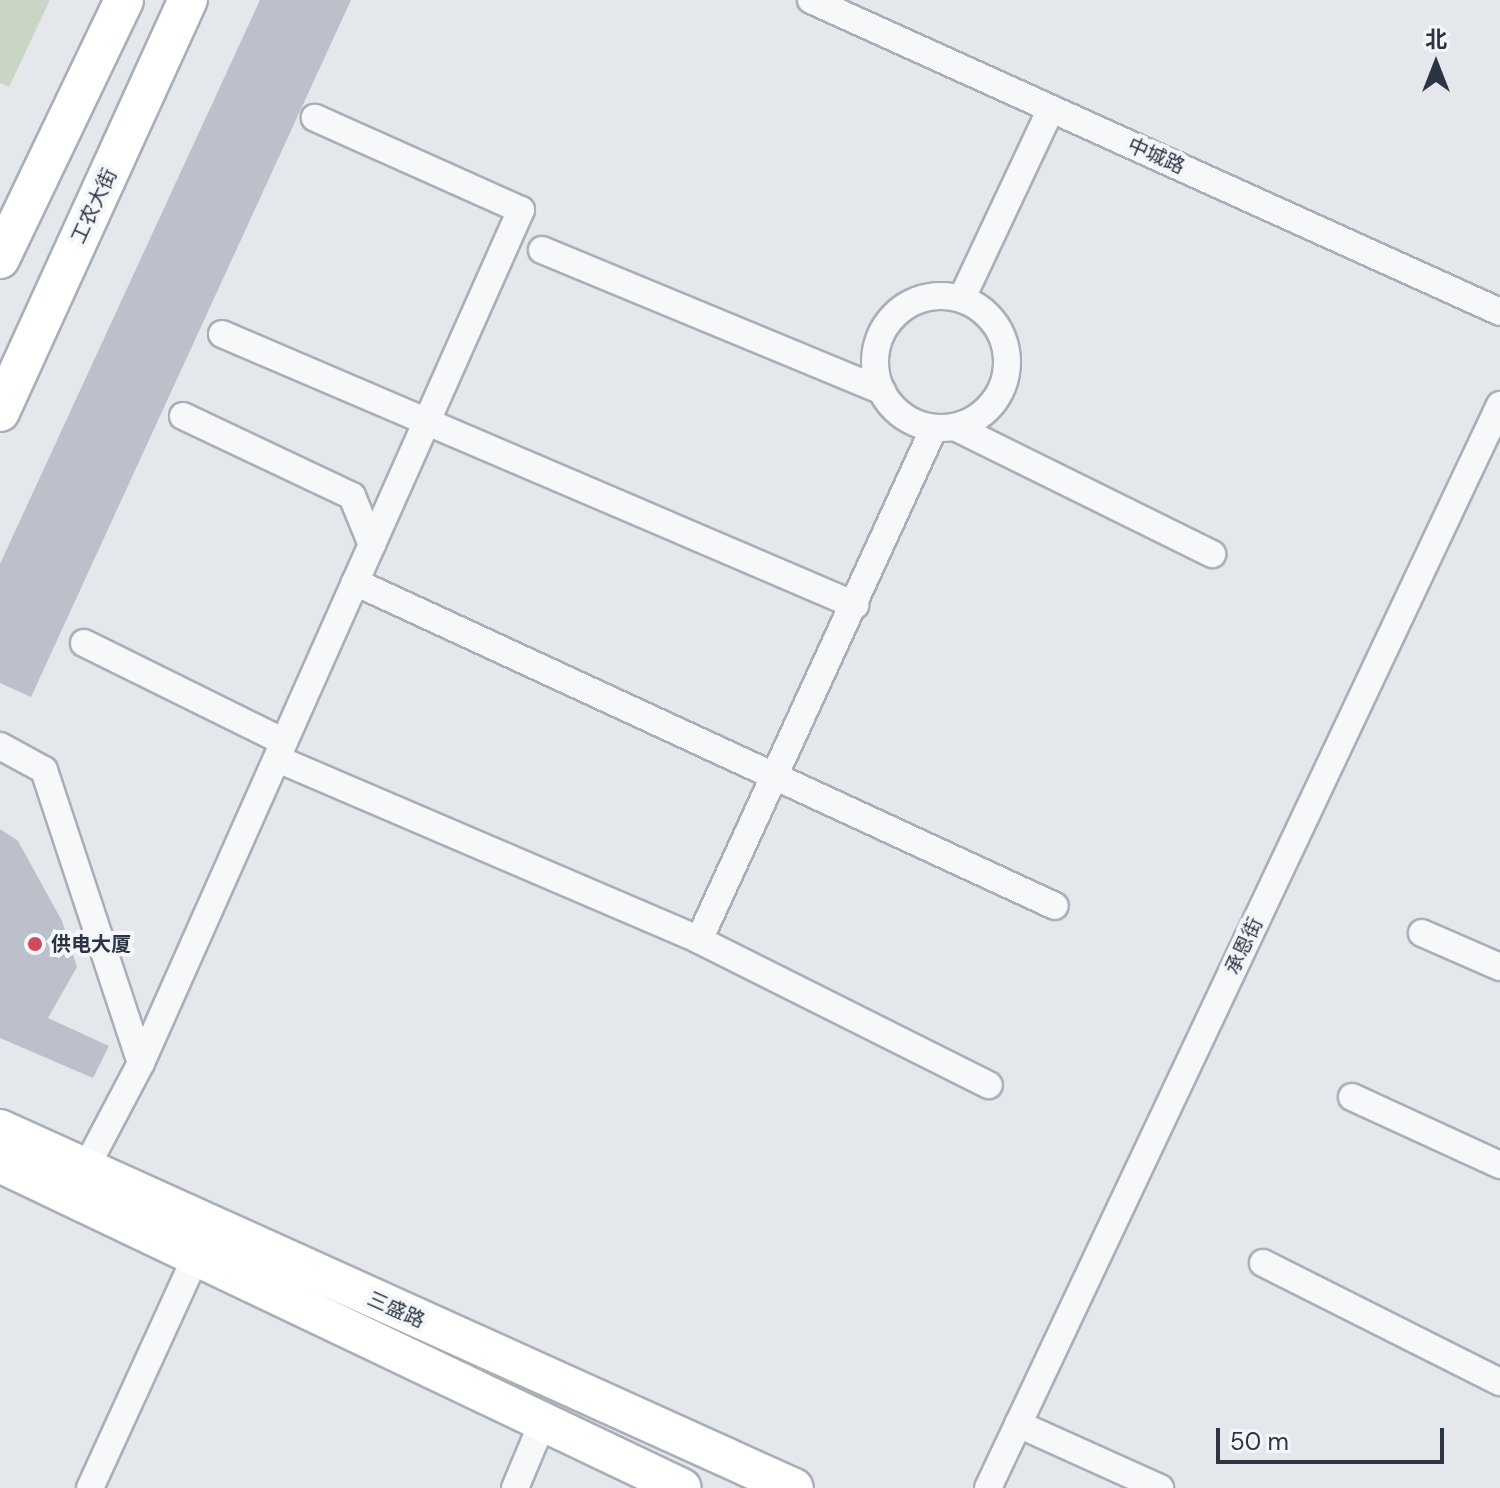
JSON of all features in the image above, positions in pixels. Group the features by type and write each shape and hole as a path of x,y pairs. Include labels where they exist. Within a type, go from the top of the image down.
{"main road":[{"path":"0,259 124,0"},
{"name":"工农大街","path":"0,412 188,0"},
{"name":"三盛路","path":"0,1129 794,1488"},
{"name":"三盛路","path":"0,1163 541,1426 682,1488"}],"street":[{"name":"中城路","path":"811,0 1500,312"},
{"path":"962,298 1051,109"},
{"path":"85,1169 141,1063 355,582 431,420 521,210 315,118"},
{"path":"542,250 882,391"},
{"path":"699,940 779,776 855,605 945,427 992,405 1008,365 996,324 962,298 918,299 898,311 876,348 882,391 895,410 945,427 1212,554"},
{"path":"222,334 431,420 855,605"},
{"name":"承恩街","path":"988,1488 1500,405"},
{"path":"183,416 352,496 372,545"},
{"path":"355,582 1055,906"},
{"path":"84,643 282,751 699,940 989,1085"},
{"path":"0,746 44,770 141,1063"},
{"path":"1422,933 1500,967"},
{"path":"1352,1097 1500,1165"},
{"path":"90,1488 196,1257"},
{"path":"1263,1263 1500,1382"},
{"path":"1018,1424 1160,1488"},
{"path":"515,1488 541,1426"}],"green space":[{"path":"0,0 50,0 9,87 0,83"}],"building":[{"path":"260,0 351,0 31,697 0,683 0,564"},
{"name":"供电大厦","path":"0,829 18,841 62,921 77,967 48,1018 109,1046 93,1078 0,1038"}],"place":[{"name":"供电大厦","path":"35,944"}]}
